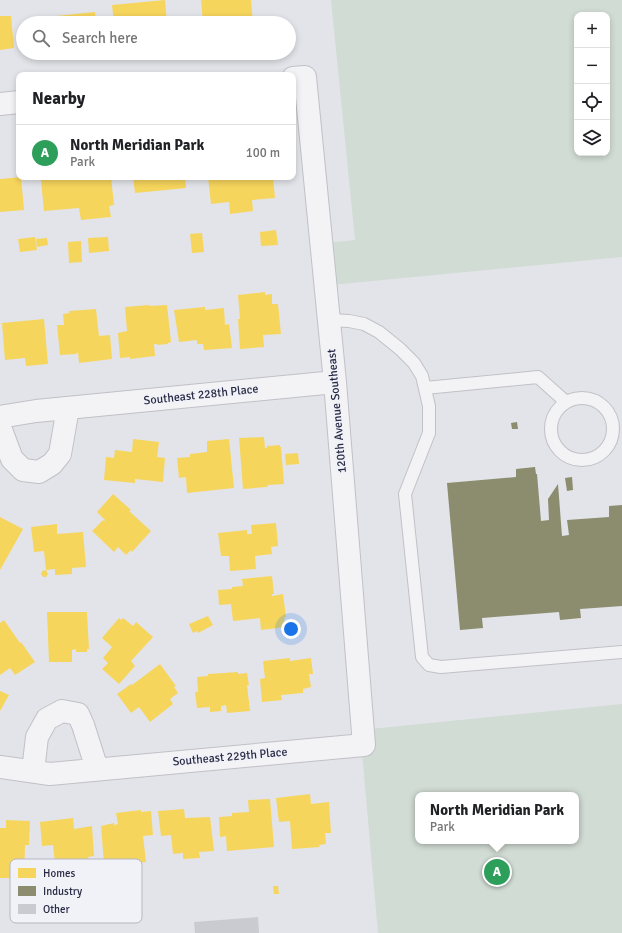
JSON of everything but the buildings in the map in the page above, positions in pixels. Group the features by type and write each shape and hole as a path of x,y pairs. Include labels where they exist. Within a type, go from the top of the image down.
{"street":[{"name":"120th Avenue Southeast","path":"299,77 329,320 364,745"},
{"path":"0,104 16,102"},
{"name":"Southeast 228th Place","path":"0,417 68,408 335,382"},
{"path":"0,427 12,459 23,470 38,472 52,464 60,454 68,408"},
{"path":"33,771 37,737 46,719 62,711 78,714 97,769"},
{"name":"Southeast 229th Place","path":"0,767 50,774 364,745"}],"lane":[{"path":"329,320 364,324 379,332 400,349 414,364 422,376 429,406 429,433 404,494 422,657 429,665 441,667 622,652"},
{"path":"425,388 538,377 566,402"},
{"path":"576,398 587,398 597,401 605,408 611,417 613,427 612,438 607,447 590,459 579,460 565,455 555,445 551,435 553,416 566,402 576,398"}],"shaded area":[{"path":"331,0 622,0 622,257 321,286 317,244 355,240"},
{"path":"622,704 622,933 378,933 360,730"}],"place":[{"name":"North Meridian Park","path":"497,872"}]}
